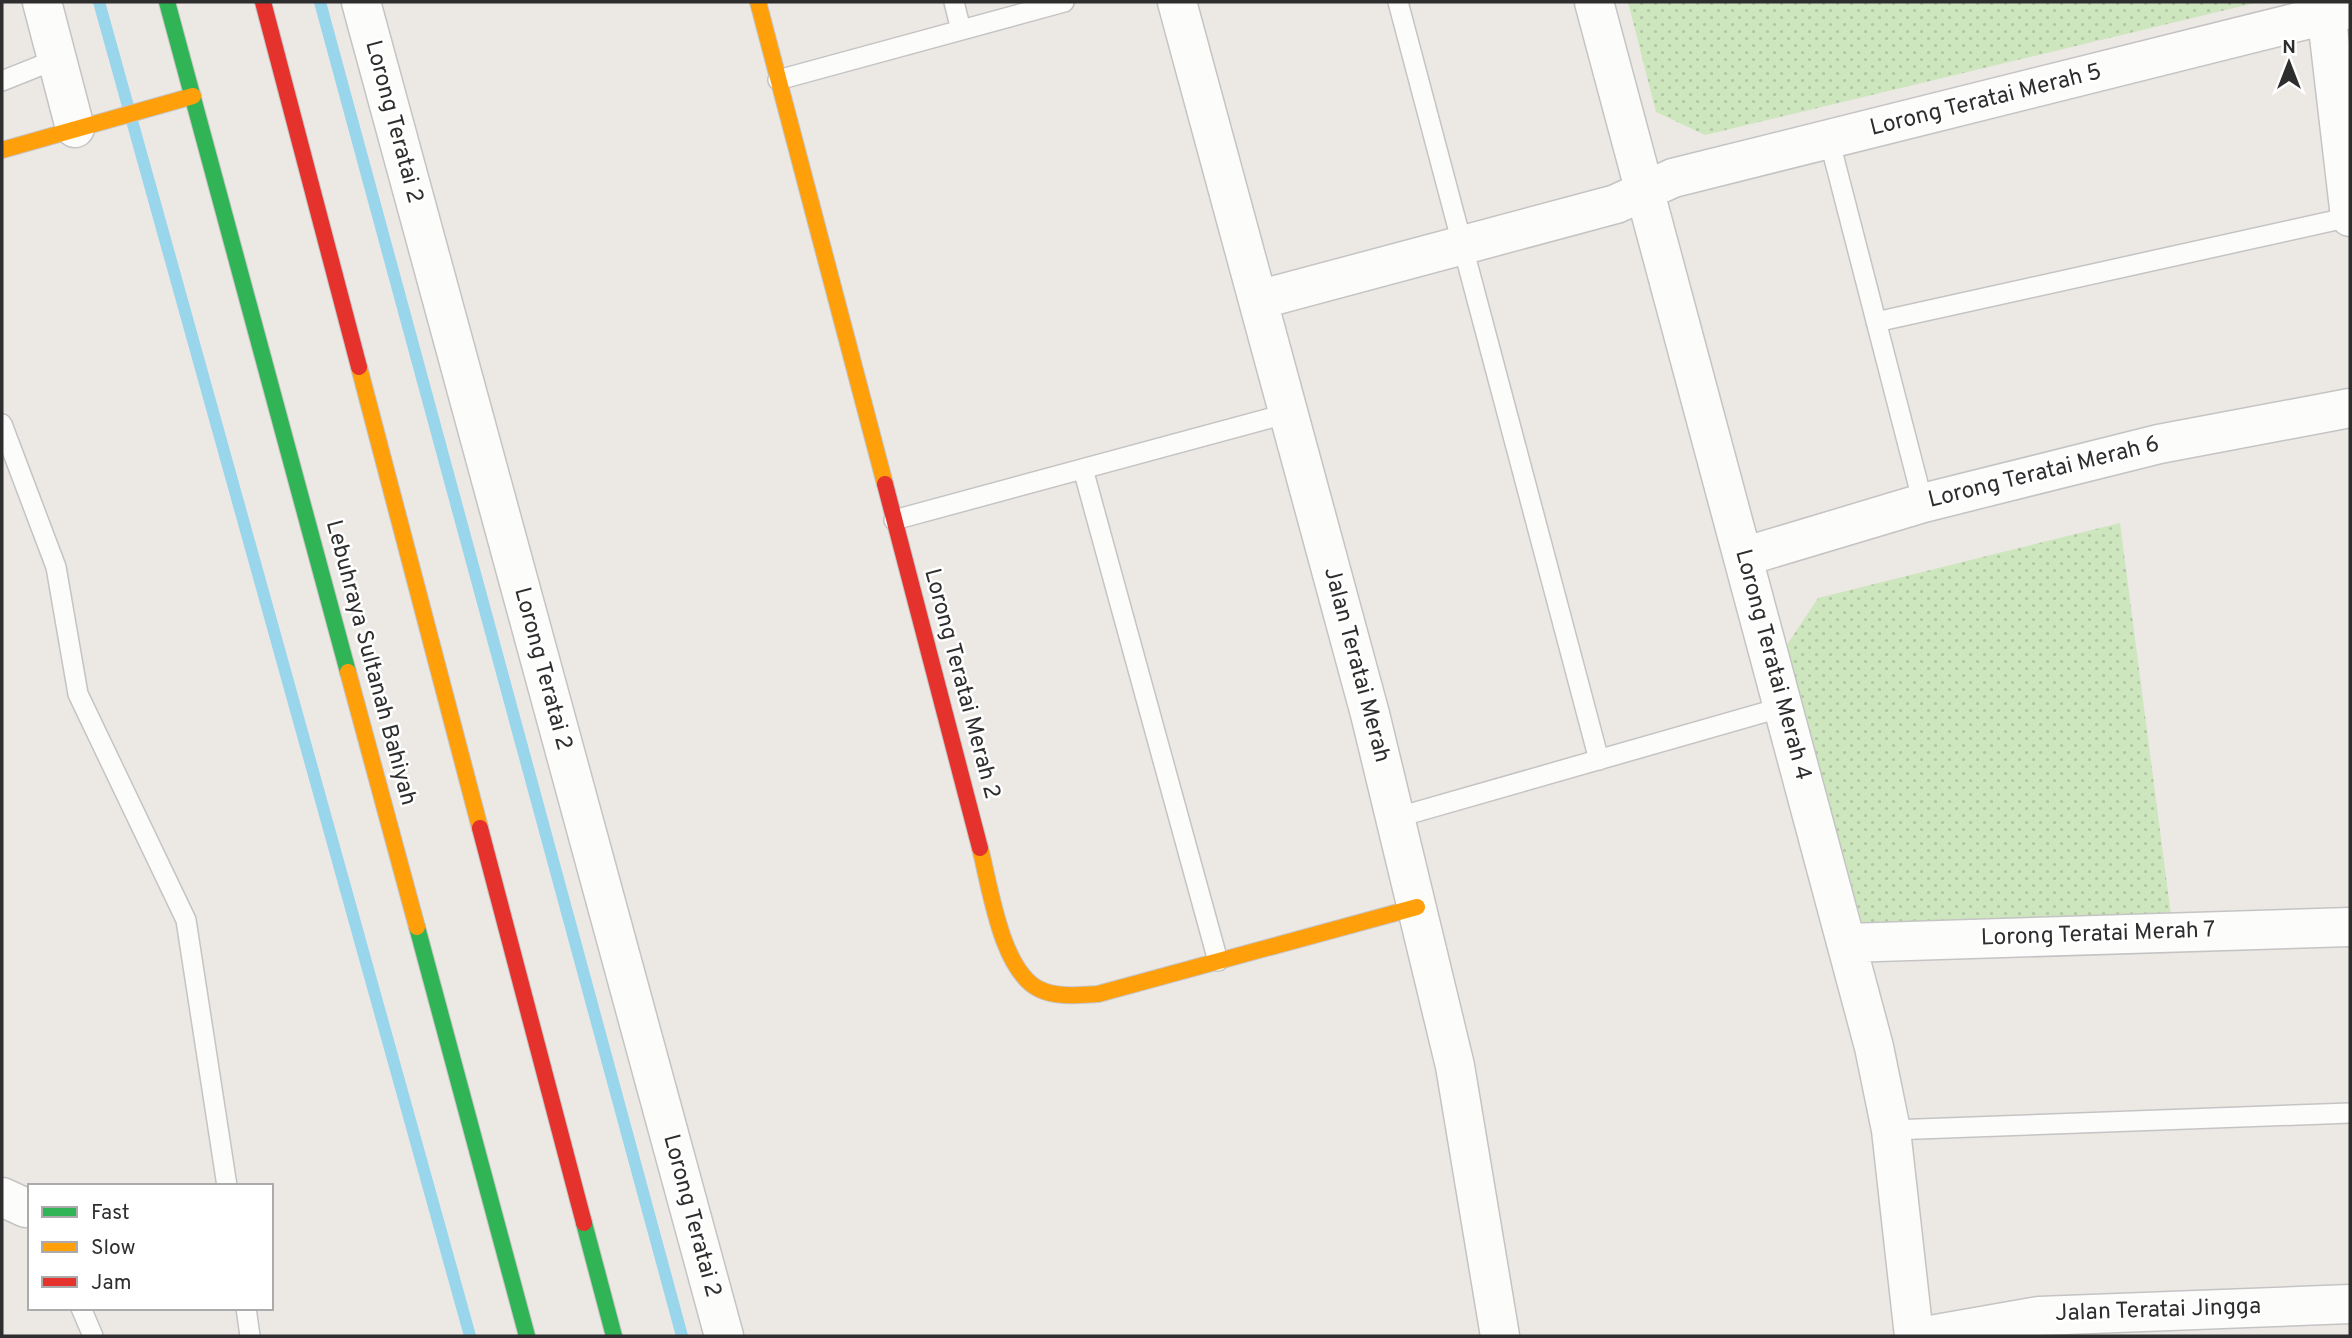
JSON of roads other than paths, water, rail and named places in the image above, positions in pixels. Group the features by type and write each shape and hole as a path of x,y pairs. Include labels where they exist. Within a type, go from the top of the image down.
{"main road":[{"name":"Lebuhraya Sultanah Bahiyah","path":"167,2 527,1336"},
{"path":"262,2 614,1336"},
{"name":"Lorong Teratai Merah 2","path":"758,2 1005,942 1016,971 1038,989 1067,997 1098,993 1417,908"},
{"path":"2,150 193,96"}],"street":[{"path":"42,2 57,59 89,124"},
{"name":"Lorong Teratai 2","path":"361,2 724,1336"},
{"name":"Jalan Teratai Merah","path":"1177,2 1289,413 1417,908 1468,1126 1500,1336"},
{"name":"Lorong Teratai Merah 4","path":"1594,2 1874,1047 1891,1130 1914,1336"},
{"path":"2335,9 2350,217"},
{"name":"Lorong Teratai Merah 5","path":"1258,300 1616,204 1673,178 2335,9"},
{"name":"Lorong Teratai Merah 6","path":"1743,557 1923,503 2159,444 2350,408"},
{"name":"Lorong Teratai Merah 7","path":"1847,943 2350,927"},
{"name":"Jalan Teratai Jingga","path":"1926,1336 2039,1316 2350,1304"}],"lane":[{"path":"954,2 961,30"},
{"path":"778,80 1064,2"},
{"path":"1398,2 1599,760"},
{"path":"2,81 57,59"},
{"path":"1829,139 1923,503"},
{"path":"1876,322 2350,217"},
{"path":"894,520 1289,413"},
{"path":"2,424 56,567 78,694 186,920 227,1184"},
{"path":"1083,469 1218,961"},
{"path":"1395,818 1783,707"},
{"path":"1891,1130 2350,1113"},
{"path":"82,1310 93,1336"},
{"path":"246,1310 250,1336"}],"waterway":[{"path":"99,2 470,1336"},
{"path":"320,2 682,1336"}]}
